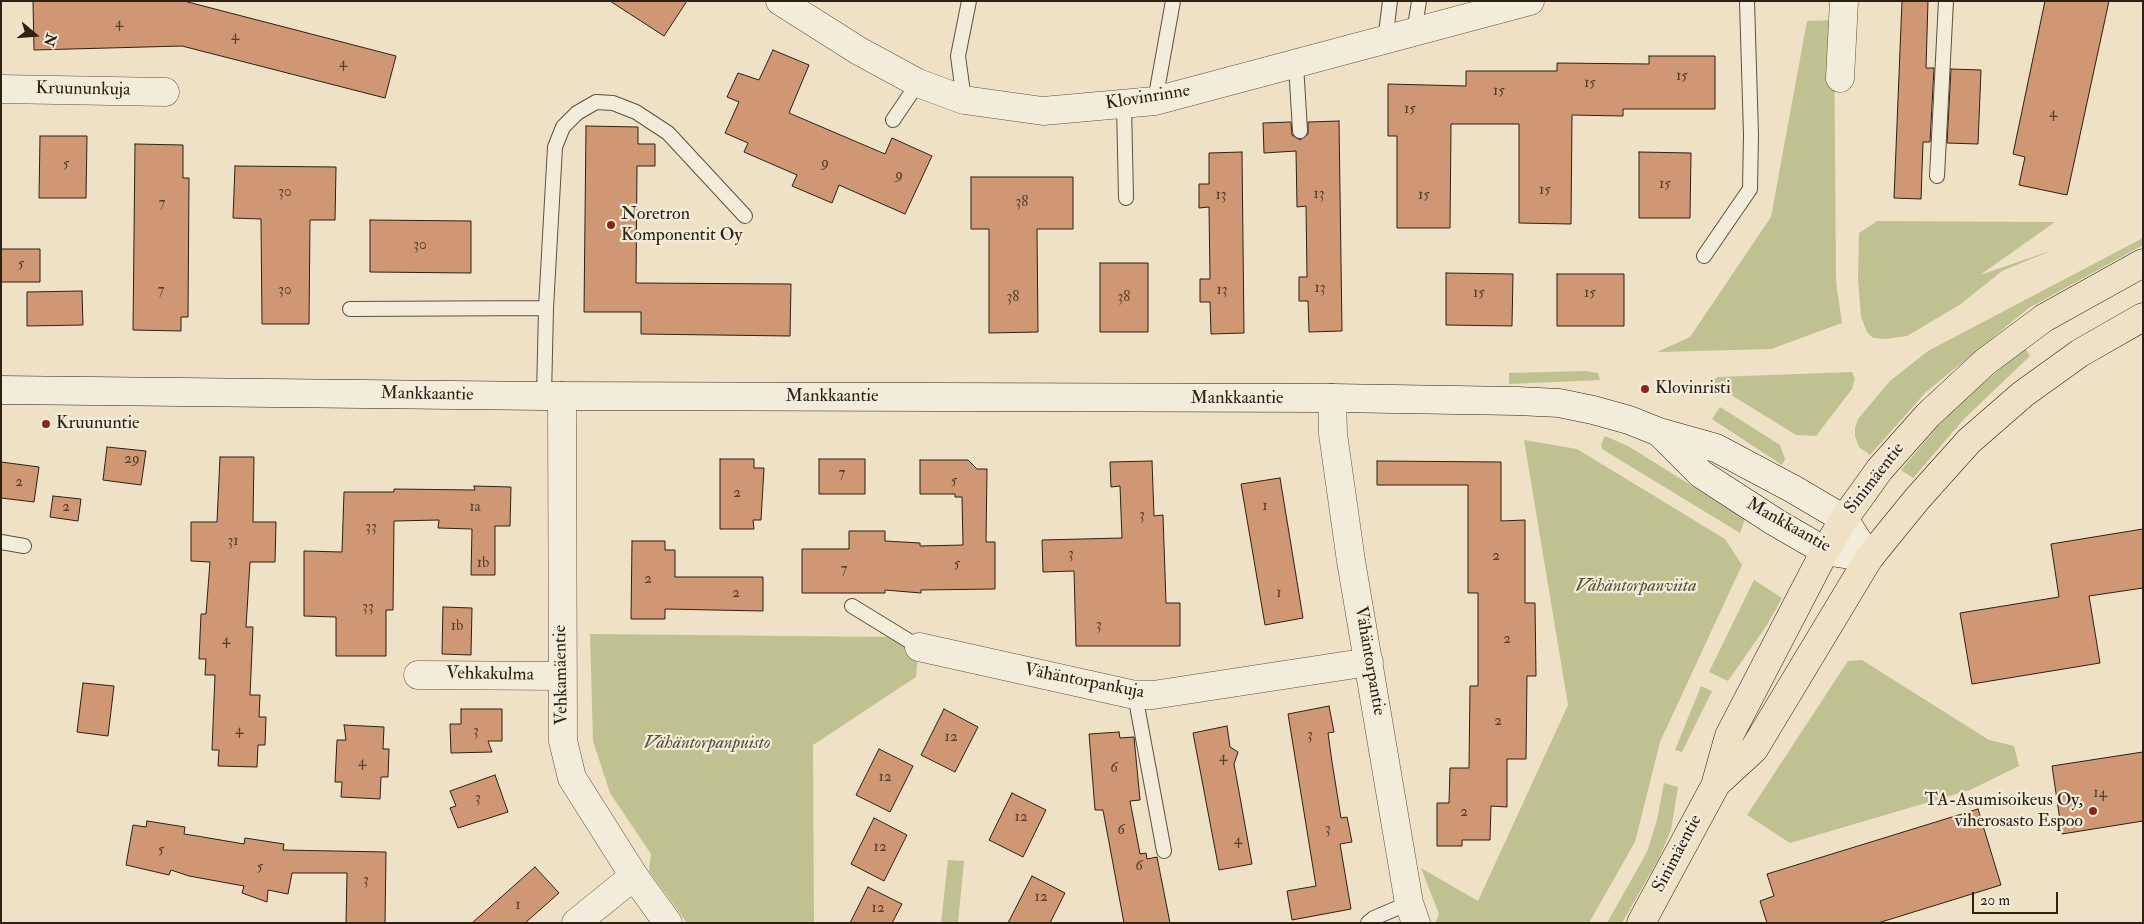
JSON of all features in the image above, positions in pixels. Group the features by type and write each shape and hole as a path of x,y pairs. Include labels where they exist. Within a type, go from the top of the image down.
{"main road":[{"name":"Sinimäentie","path":"1641,923 1715,786 1729,736 1825,551 1844,519 1880,469 1928,415 1985,362 2044,318 2143,263"},
{"name":"Sinimäentie","path":"1715,786 1754,749 1869,558 1917,499 1969,441 2023,394 2080,353 2143,317"}],"street":[{"name":"Klovinrinne","path":"780,1 859,51 918,83 964,100 1043,111 1155,101 1414,34 1530,1"},
{"path":"1840,78 1844,1"},
{"name":"Kruununkuja","path":"1,89 165,92"},
{"name":"Mankkaantie","path":"1,390 553,396 1332,398 1559,403 1629,420 1658,432 1716,448 1844,519 1869,558"},
{"name":"Vehkamäentie","path":"553,396 563,742 572,778 634,876 668,923"},
{"name":"Vähäntorpantie","path":"1332,398 1333,434 1352,561 1413,913"},
{"name":"Mankkaantie","path":"1658,432 1701,474 1775,522 1825,551 1869,558"},
{"name":"Vähäntorpankuja","path":"919,647 1134,695 1153,695 1369,662"},
{"name":"Vehkakulma","path":"418,674 562,676"},
{"path":"576,923 634,876"}],"lane":[{"path":"964,100 958,56 969,1"},
{"path":"1155,101 1173,1"},
{"path":"1385,41 1390,1"},
{"path":"1414,34 1419,1"},
{"path":"1704,256 1750,189 1751,135 1747,1"},
{"path":"1937,176 1946,1"},
{"path":"1296,64 1300,131"},
{"path":"893,120 918,83"},
{"path":"553,396 546,308 555,147 563,127 577,113 596,102 613,103 628,109 668,133 745,216"},
{"path":"1124,104 1126,198"},
{"path":"350,308 546,308"},
{"path":"1,542 24,546"},
{"path":"852,606 919,647"},
{"path":"1134,695 1164,850"},
{"path":"1368,923 1374,918 1413,913"}],"green space":[{"path":"1834,20 1836,282 1842,323 1771,349 1657,352 1690,337 1771,217 1807,21"},
{"path":"1877,221 2055,222 1980,275 2053,250 2002,271 1961,304 1907,336 1886,339 1873,338 1867,332 1861,317 1858,278 1859,233"},
{"path":"2143,238 2143,245 2029,308 1926,392 1870,455 1859,447 1855,436 1858,419 1890,381 1928,351"},
{"path":"2025,348 2030,356 1964,419 1913,478 1901,470 1952,410"},
{"path":"1585,371 1598,373 1600,380 1509,384 1509,373"},
{"path":"1852,372 1855,379 1852,389 1816,436 1796,435 1715,385 1713,381 1717,377"},
{"path":"1720,407 1780,445 1785,459 1782,465 1712,419"},
{"path":"1605,436 1628,446 1745,519 1740,533 1602,449 1601,444"},
{"name":"Vähäntorpanviita","path":"1524,440 1577,449 1725,539 1742,565 1660,742 1635,842 1589,923 1435,923 1439,914 1421,868 1478,901 1568,705"},
{"path":"1754,580 1782,598 1767,625 1728,681 1709,672"},
{"name":"Vähäntorpanpuisto","path":"590,634 892,637 918,652 916,677 813,745 814,923 687,923 649,871 651,854 610,793 593,741"},
{"path":"1862,660 1989,740 2014,746 2019,766 1970,790 1790,843 1747,815 1848,661"},
{"path":"1701,686 1712,691 1682,752 1675,750"},
{"path":"1664,783 1678,787 1671,830 1659,858 1622,923 1607,923 1647,852 1657,820"},
{"path":"948,860 964,861 958,923 941,923"}],"building":[{"path":"33,1 184,1 396,56 385,98 182,46 34,50"},
{"path":"610,1 687,1 664,36"},
{"path":"1902,1 1928,1 1926,68 1934,68 1930,142 1923,142 1921,199 1894,198"},
{"path":"2045,1 2109,1 2067,195 2019,185 2025,157 2013,154"},
{"path":"773,50 809,65 789,113 885,154 892,138 932,156 905,214 839,185 832,203 792,186 797,175 744,152 748,143 725,133 739,102 727,97 738,73 759,80"},
{"path":"1649,56 1715,56 1715,109 1623,109 1623,116 1572,115 1571,224 1519,223 1519,124 1451,124 1450,228 1397,228 1397,136 1388,136 1388,84 1466,86 1466,71 1557,71 1557,63 1649,64"},
{"path":"1951,69 1981,70 1978,144 1947,143"},
{"path":"1339,121 1342,331 1309,332 1308,301 1299,301 1299,277 1307,277 1306,206 1297,207 1296,151 1264,153 1263,123 1291,122 1292,135 1300,140 1308,134 1308,122"},
{"name":"Noretron Komponentit Oy","path":"586,126 638,127 638,144 655,144 655,166 637,166 636,283 791,284 790,336 641,334 641,312 584,312"},
{"path":"40,136 87,136 86,198 39,198"},
{"path":"135,144 183,145 183,178 189,178 188,317 181,317 181,331 133,330"},
{"path":"1242,152 1244,333 1211,334 1210,302 1200,302 1200,279 1210,279 1209,207 1199,208 1199,184 1209,184 1209,153"},
{"path":"1639,152 1691,153 1690,218 1639,218"},
{"path":"235,166 336,167 335,220 310,220 309,324 262,324 261,219 233,218"},
{"path":"971,177 1073,177 1073,229 1037,229 1038,332 989,333 989,229 971,229"},
{"path":"370,220 471,221 471,273 370,272"},
{"path":"1,249 40,249 40,282 1,282"},
{"path":"1100,263 1148,263 1148,332 1100,332"},
{"path":"1446,273 1513,274 1512,326 1446,325"},
{"path":"1557,274 1624,274 1624,326 1557,326"},
{"path":"82,291 83,325 27,326 27,292"},
{"path":"107,447 146,451 141,485 103,480"},
{"path":"220,457 254,457 253,522 276,522 275,562 250,562 246,627 253,627 250,695 260,695 259,717 266,717 265,745 258,745 257,767 218,766 219,750 212,750 215,675 205,675 206,659 199,659 201,614 206,614 210,562 191,561 191,522 217,522"},
{"path":"720,459 754,459 754,468 764,468 761,520 753,520 754,529 720,529"},
{"path":"819,459 865,459 865,494 819,494"},
{"path":"920,460 968,460 977,469 987,469 986,542 995,542 995,589 921,590 921,593 885,590 885,593 802,593 802,549 849,549 849,531 885,531 885,541 920,543 920,546 963,545 962,497 955,497 955,494 920,494"},
{"path":"1152,461 1154,516 1163,515 1166,603 1180,603 1180,646 1076,646 1074,571 1043,572 1042,540 1122,538 1120,486 1111,487 1110,462"},
{"path":"1377,461 1501,462 1501,521 1525,520 1525,603 1535,603 1536,676 1527,676 1526,759 1507,759 1507,807 1491,806 1490,840 1462,840 1462,846 1437,846 1437,803 1449,803 1450,768 1469,768 1470,686 1478,686 1478,593 1468,593 1468,485 1377,485"},
{"path":"1,462 39,467 34,502 1,498"},
{"path":"1280,478 1303,618 1265,625 1241,484"},
{"path":"474,486 511,487 510,526 495,526 495,575 471,575 472,529 438,528 439,520 394,521 393,610 386,610 386,656 336,656 336,617 304,616 304,551 342,552 344,492 394,492 394,489 475,490"},
{"path":"53,496 81,499 78,521 50,517"},
{"path":"2143,529 2143,588 2089,596 2100,663 1972,684 1960,613 2059,597 2051,544"},
{"path":"632,541 665,541 665,550 675,550 675,577 763,577 763,611 665,609 665,619 631,619"},
{"path":"443,607 472,608 471,655 442,654"},
{"path":"83,683 114,686 108,736 77,732"},
{"path":"1329,706 1334,732 1328,733 1341,818 1347,817 1352,842 1340,844 1351,909 1292,920 1287,891 1316,886 1288,714"},
{"path":"461,709 502,709 502,741 488,741 492,752 451,753 450,724 461,724"},
{"path":"944,709 978,727 955,772 921,755"},
{"path":"344,725 384,727 383,749 389,749 388,777 381,777 380,799 341,797 342,782 335,782 337,740 346,740"},
{"path":"1227,726 1230,747 1238,752 1234,764 1252,864 1219,870 1193,733"},
{"path":"1119,732 1120,738 1134,737 1140,800 1130,801 1140,854 1146,853 1147,859 1157,857 1170,923 1124,923 1103,810 1095,810 1089,734"},
{"path":"879,749 913,766 890,812 856,795"},
{"path":"2143,752 2143,821 2062,834 2052,766"},
{"path":"495,775 508,812 458,828 450,808 456,806 450,791"},
{"path":"1012,793 1046,810 1023,857 989,840"},
{"path":"1978,809 2001,885 1878,923 1767,923 1760,901 1774,896 1767,874"},
{"path":"874,818 907,835 884,881 851,864"},
{"path":"147,821 185,827 184,834 244,844 245,838 284,844 283,850 386,852 385,923 346,923 347,873 292,873 288,894 268,890 267,902 242,893 244,886 189,876 171,870 169,875 126,865 133,825 146,827"},
{"path":"535,867 559,893 525,923 472,923"},
{"path":"1032,876 1065,893 1050,923 1008,923"},
{"path":"868,887 902,904 892,923 850,923"}],"place":[{"name":"Noretron Komponentit Oy","path":"611,225"},
{"name":"Klovinristi","path":"1645,389"},
{"name":"Kruununtie","path":"46,424"},
{"name":"TA-Asumisoikeus Oy, viherosasto Espoo","path":"2093,811"}]}
